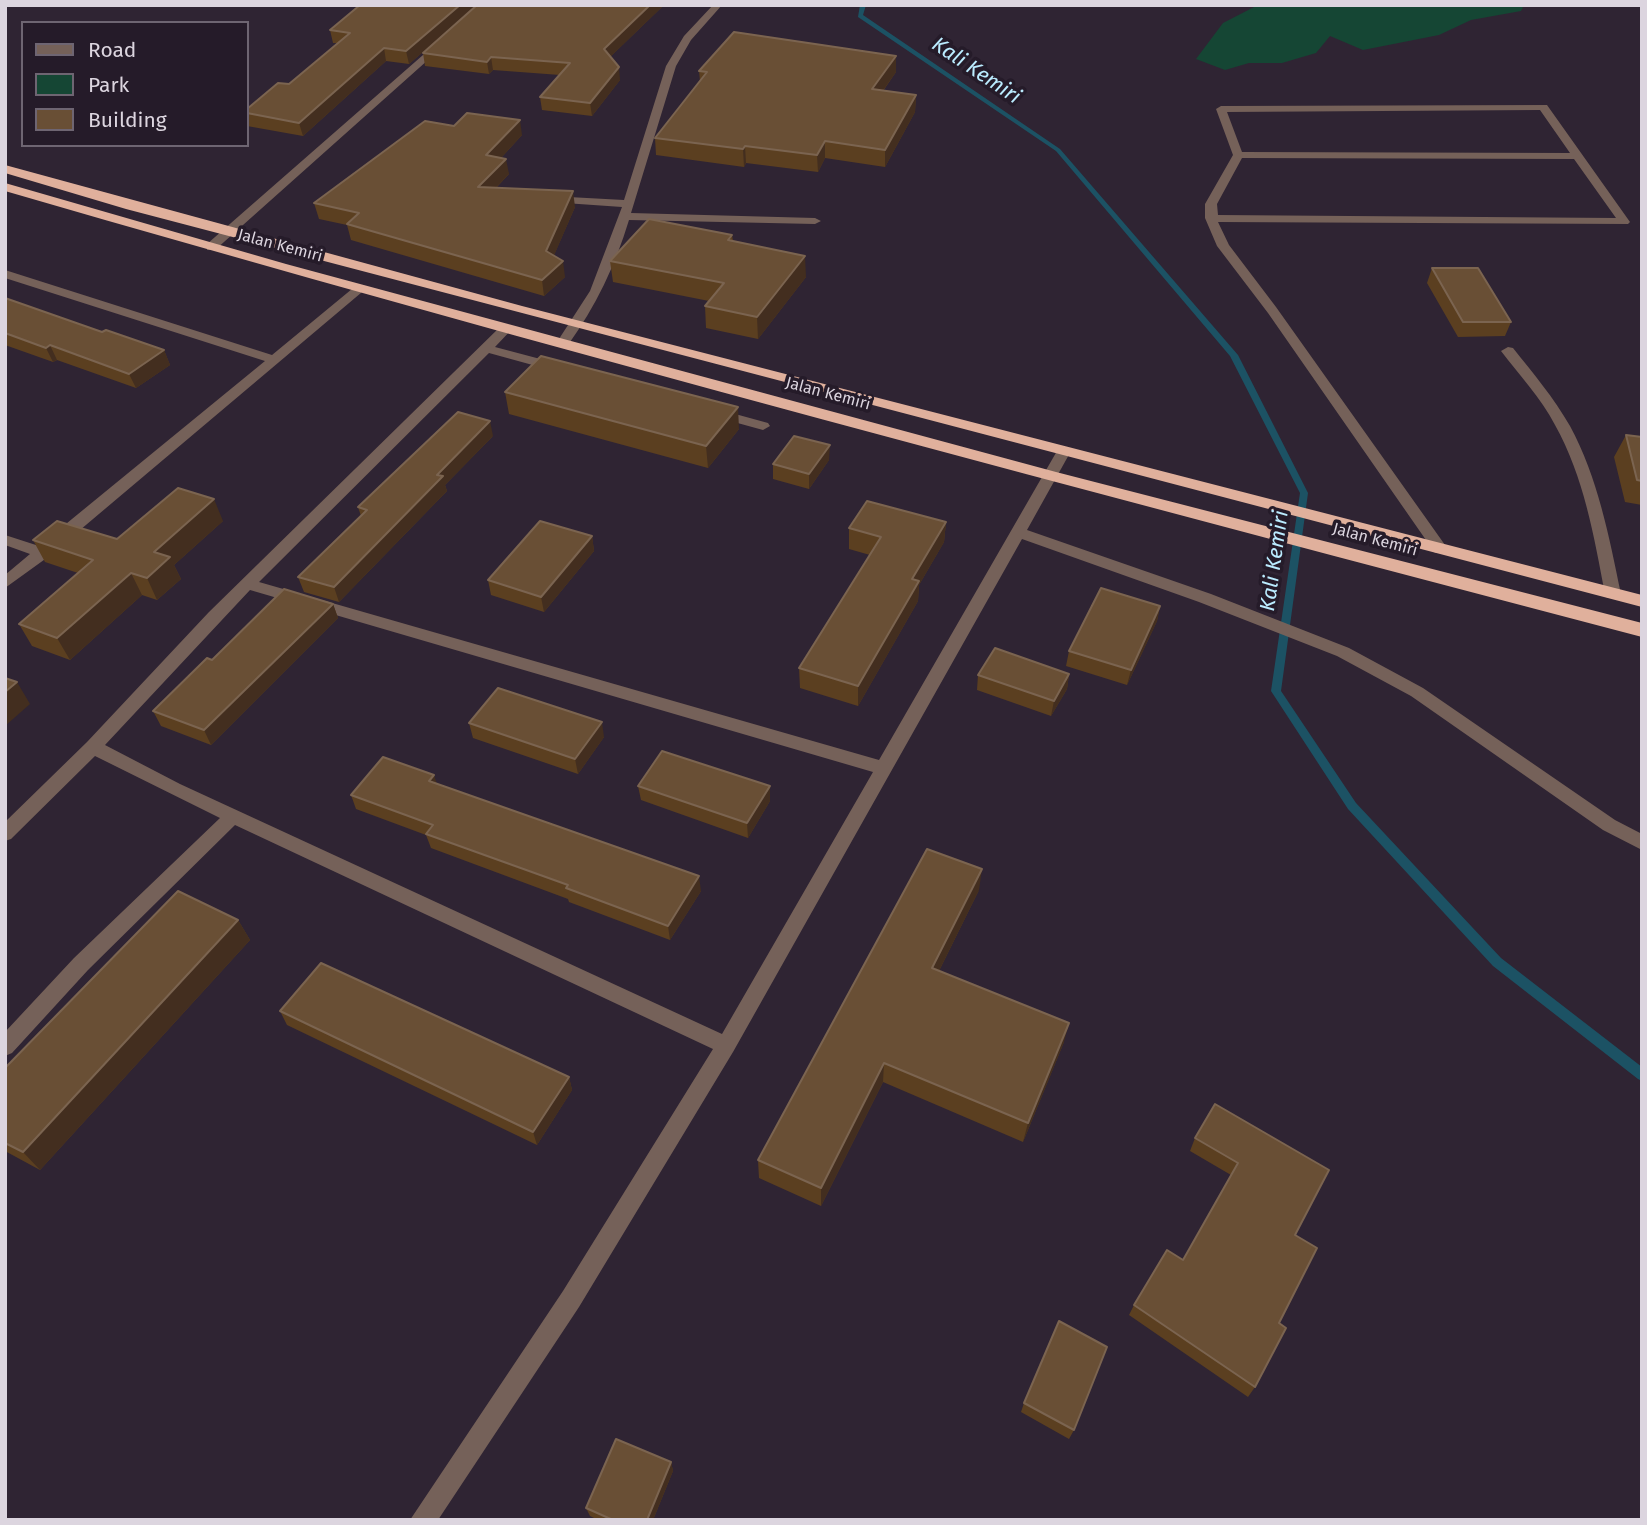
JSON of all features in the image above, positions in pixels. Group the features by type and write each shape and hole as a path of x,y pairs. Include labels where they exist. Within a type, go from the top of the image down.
{"highway":[{"name":"Jalan Kemiri","path":"5,169 578,325 1262,504 1405,537 1440,549 1642,601"},
{"name":"Jalan Kemiri","path":"5,187 211,247 1050,476 1642,630"}],"street":[{"path":"563,342 578,325 592,302 626,210 670,68 686,39 718,5"},
{"path":"211,247 449,37"},
{"path":"1211,218 1624,222 1543,107 1221,109 1238,155 1211,204 1211,218 1223,246 1272,310 1440,549"},
{"path":"1238,155 1578,156"},
{"path":"536,198 626,210 815,221"},
{"path":"5,274 273,359"},
{"path":"5,583 362,287"},
{"path":"5,834 93,747 247,584 507,328"},
{"path":"487,349 566,371"},
{"path":"1508,351 1540,389 1563,426 1579,461 1603,545 1613,594"},
{"path":"697,408 763,426"},
{"path":"423,1520 571,1299 726,1046 1064,451"},
{"path":"1019,533 1343,652 1418,692 1609,825 1642,843"},
{"path":"5,540 43,553"},
{"path":"247,584 883,768"},
{"path":"93,747 233,816 466,922 726,1046"},
{"path":"5,1047 81,964 233,816"}],"green space":[{"path":"1258,5 1524,5 1521,11 1471,20 1439,35 1363,50 1330,36 1316,53 1282,63 1249,63 1225,70 1196,59 1223,23"}],"building":[{"path":"360,5 460,5 406,51 384,48 299,123 248,113 248,108 278,83 289,84 350,33 330,30"},
{"path":"477,5 650,5 604,49 619,67 590,103 540,97 570,63 491,57 487,62 423,53"},
{"path":"734,32 896,56 872,89 916,95 885,150 825,141 817,155 655,138 707,72 699,71"},
{"path":"467,113 520,120 486,155 506,159 478,187 573,191 546,251 563,261 542,280 347,224 359,213 314,203 425,121 454,126"},
{"path":"649,219 732,235 728,240 805,256 757,317 705,306 724,283 610,261"},
{"path":"1432,268 1478,268 1511,322 1463,322"},
{"path":"5,298 102,332 106,330 164,350 129,374 50,345 46,348 5,333"},
{"path":"541,356 738,407 706,446 505,392"},
{"path":"458,412 490,421 437,475 443,476 334,587 298,577 367,510 358,507"},
{"path":"1626,435 1642,437 1642,481 1637,480"},
{"path":"794,436 830,445 809,474 773,464"},
{"path":"178,488 214,499 154,552 170,557 147,578 131,573 57,638 19,624 93,560 33,540 57,521 117,539"},
{"path":"867,501 946,522 912,579 919,581 858,686 799,668 881,537 849,528"},
{"path":"540,521 592,536 541,597 488,580"},
{"path":"1101,588 1160,606 1131,670 1069,651"},
{"path":"284,589 333,604 204,730 153,711 207,658 212,660"},
{"path":"995,648 1069,674 1054,701 978,675"},
{"path":"5,678 17,682 5,692"},
{"path":"498,688 602,722 575,759 469,723"},
{"path":"662,751 770,786 747,823 638,786"},
{"path":"383,757 434,775 429,781 699,876 668,926 566,888 568,885 426,834 433,825 351,795"},
{"path":"927,849 982,869 932,968 1069,1023 1028,1123 884,1063 821,1188 758,1160"},
{"path":"178,891 238,920 23,1152 5,1143 5,1068"},
{"path":"321,963 569,1077 533,1132 280,1011"},
{"path":"1215,1104 1329,1170 1295,1235 1317,1248 1279,1323 1286,1328 1255,1387 1134,1305 1167,1250 1183,1260 1238,1163 1195,1138"},
{"path":"1059,1321 1107,1347 1074,1430 1024,1403"},
{"path":"616,1439 671,1462 647,1520 613,1520 586,1508"}],"waterway":[{"name":"Kali Kemiri","path":"863,5 860,16 1058,150 1234,355 1304,493 1276,691 1352,806 1497,962 1642,1075"}]}
